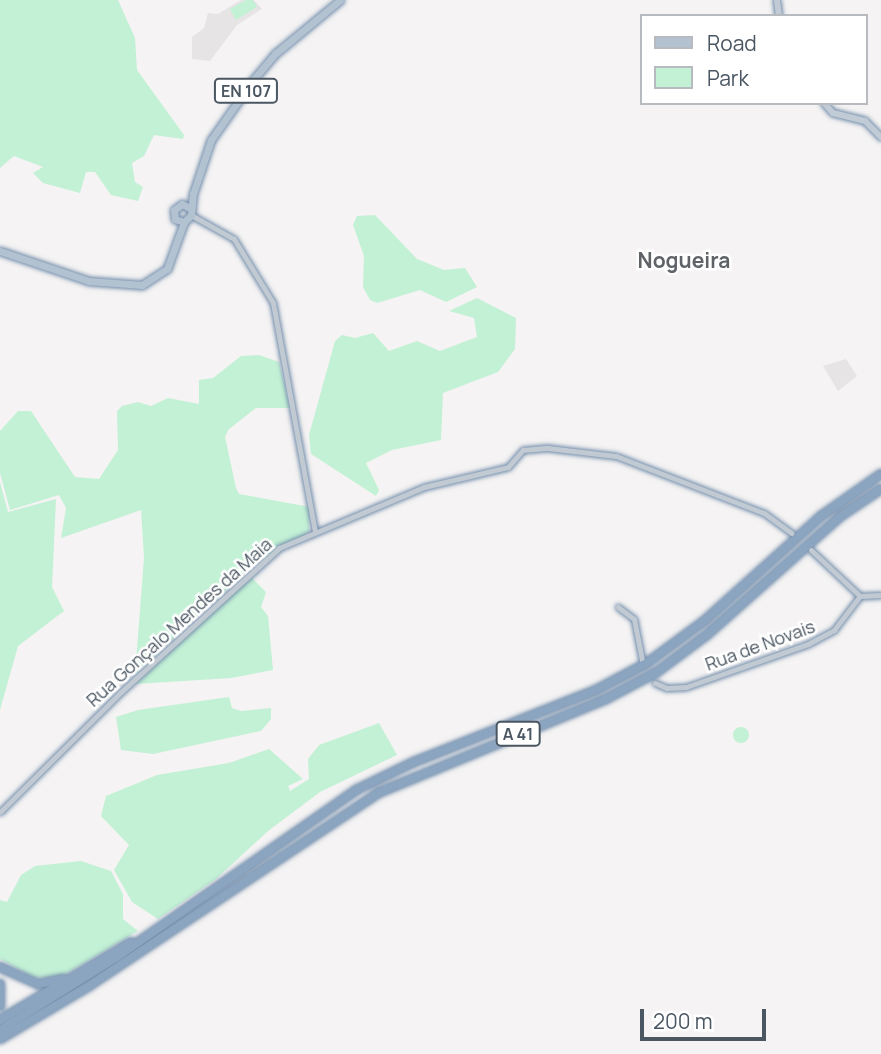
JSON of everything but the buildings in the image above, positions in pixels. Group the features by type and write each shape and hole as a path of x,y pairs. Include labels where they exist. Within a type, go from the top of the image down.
{"highway":[{"name":"A 41","path":"0,1030 165,925 374,780 603,686 648,663 704,621 827,511 881,474"},
{"name":"A 41","path":"0,1040 363,801 419,773 606,699 657,672 708,634 828,527 881,489"},
{"path":"0,1020 165,925"},
{"path":"0,967 23,981 51,983 80,972"},
{"path":"0,984 0,1006"},
{"path":"0,1045 21,1027"}],"main road":[{"name":"EN 107","path":"0,251 89,281 142,285 167,269 184,222 191,212 211,140 253,80 276,53 340,0"},
{"path":"826,105 833,113 865,121 881,137"},
{"name":"EN 107","path":"184,222 175,219 174,210 182,204 191,212"}],"street":[{"path":"191,212 211,222 234,239 274,303 316,532"},
{"name":"Rua Gonçalo Mendes da Maia","path":"0,812 242,580 279,548 424,487 499,470 518,453 548,448 616,456 764,513 792,533"},
{"path":"811,550 860,596 881,595"},
{"name":"Rua de Novais","path":"654,683 667,688 686,687 808,644 834,630 860,596"},
{"path":"618,607 634,619 642,660"}],"shaded area":[{"path":"241,0 254,0 262,9 237,25 210,61 192,59 192,37 204,28 208,13 218,14"},
{"path":"846,359 857,376 838,391 823,366"}],"green space":[{"path":"0,0 118,0 135,38 137,70 184,135 183,139 154,135 144,156 132,163 135,182 143,187 138,201 111,195 95,172 86,172 80,193 43,183 33,173 43,167 14,156 0,168"},
{"path":"246,0 253,0 257,7 236,20 230,9"},
{"path":"375,215 417,259 444,270 465,268 477,287 446,302 420,290 377,303 370,300 363,287 364,256 353,225 357,216"},
{"path":"477,298 516,318 515,349 498,372 443,393 441,440 392,450 366,463 379,490 376,496 311,454 309,435 335,341 342,335 355,338 373,333 389,351 417,341 440,351 477,337 474,318 449,311"},
{"path":"259,355 279,362 290,408 256,408 229,429 225,437 236,488 239,494 310,507 309,532 252,566 135,674 144,558 141,510 61,538 66,508 59,495 10,510 0,473 0,431 18,411 31,411 75,477 99,479 118,450 117,411 122,406 138,402 151,406 168,398 199,404 199,380 213,378 241,356"},
{"path":"0,482 8,512 56,499 52,587 64,611 18,646 0,710"},
{"path":"250,576 266,592 261,607 268,616 273,670 231,678 136,684"},
{"path":"229,697 232,708 241,711 271,708 271,719 261,731 153,754 121,750 116,717 138,710"},
{"path":"379,723 397,755 320,792 268,831 216,879 158,919 132,902 114,870 129,845 101,816 106,796 157,775 229,763 269,749 303,779 288,786 290,791 309,779 308,759 319,745"},
{"path":"741,727 747,729 747,741 741,743 735,741 733,735 735,729"},
{"path":"81,861 111,871 123,894 123,919 138,931 59,978 33,977 0,959 0,900 7,902 21,875 35,866"}],"district":[{"name":"Nogueira","path":"684,260"}]}
